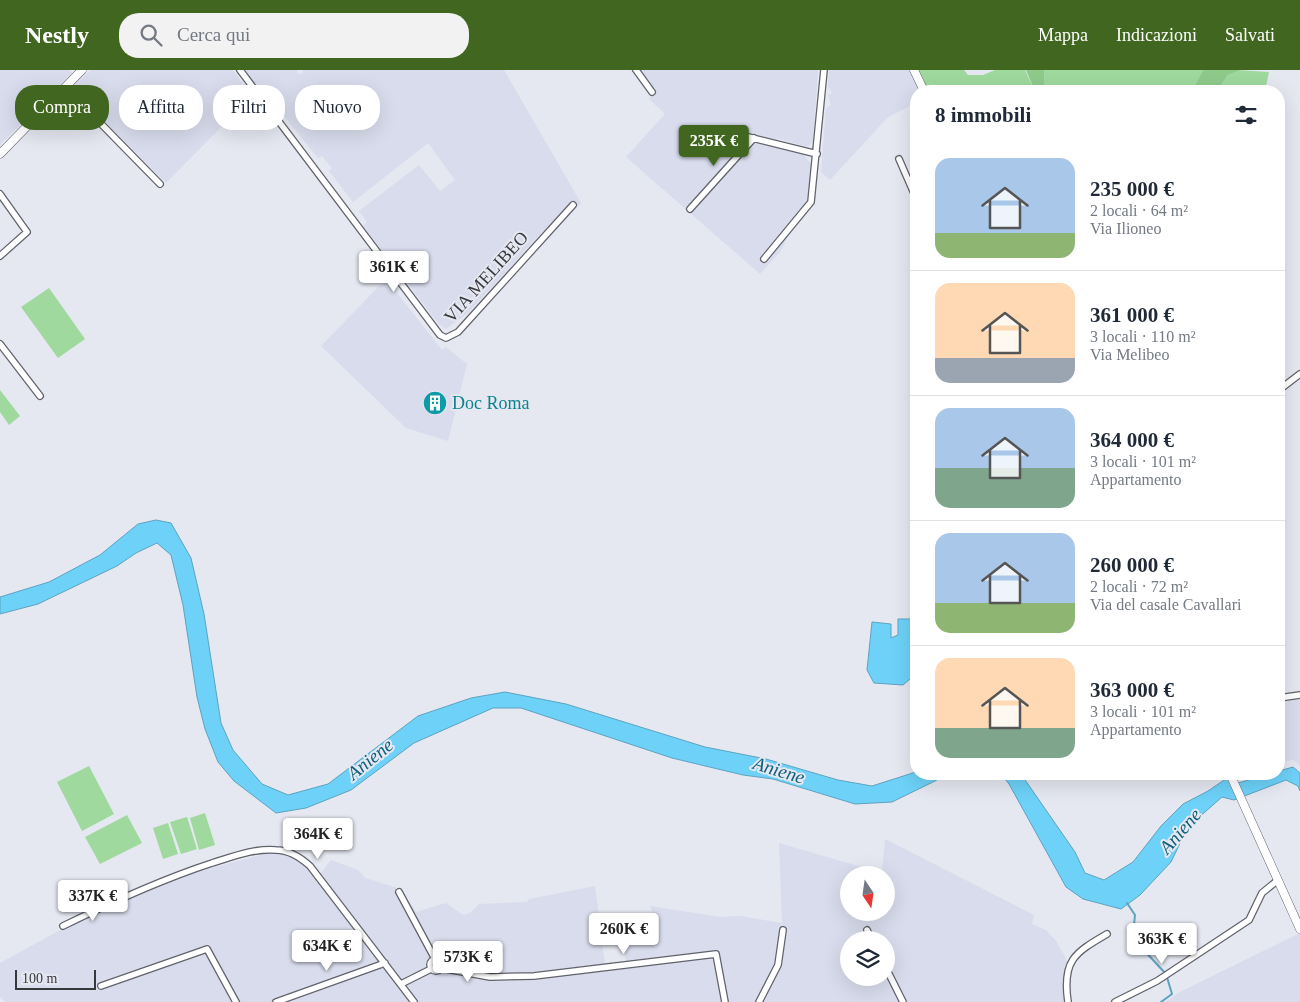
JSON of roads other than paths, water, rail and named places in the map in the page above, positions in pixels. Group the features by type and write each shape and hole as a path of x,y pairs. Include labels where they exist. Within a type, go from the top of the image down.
{"street":[{"path":"68,85 82,70"},
{"name":"VIA MELIBEO","path":"240,70 434,327 446,338 458,332 572,205"},
{"path":"636,70 652,92"},
{"path":"764,259 810,202 817,154 824,70"},
{"path":"914,70 921,85"},
{"path":"0,154 24,130"},
{"path":"108,130 160,184"},
{"path":"720,130 817,154"},
{"path":"690,209 754,138"},
{"path":"899,159 910,184"},
{"path":"0,194 27,232 0,256"},
{"path":"0,344 40,396"},
{"path":"1285,385 1300,374"},
{"path":"1285,697 1300,695"},
{"path":"1233,780 1300,929"},
{"path":"63,926 140,888 180,873 253,852 281,850 297,856 310,866 414,1002"},
{"path":"1115,1002 1157,981 1249,920 1262,893 1278,880"},
{"path":"399,892 435,959 440,961 441,968"},
{"path":"759,1002 778,965 783,930"},
{"path":"1068,1002 1067,976 1073,958 1080,950 1107,934"},
{"path":"101,986 207,949 236,1002"},
{"path":"441,968 490,978 534,976 716,954 725,1002"},
{"path":"431,969 430,962 435,959"},
{"path":"276,1002 385,964"},
{"path":"431,969 436,972 441,968"},
{"path":"401,984 431,969"},
{"path":"895,986 903,1002"}],"water":[{"name":"Aniene","path":"156,520 171,523 191,558 204,614 221,723 233,750 262,784 288,795 328,784 418,716 471,698 505,692 566,704 705,747 766,759 838,780 872,786 910,774 910,780 937,780 892,802 855,804 773,779 743,775 672,758 521,708 493,708 414,743 351,790 306,808 276,813 234,781 218,762 205,729 197,697 183,605 171,555 157,543 136,553 117,566 38,604 0,614 0,597 49,582 100,555 138,524"},
{"path":"898,619 910,619 910,679 903,685 874,683 867,670 872,622 891,624 891,638 898,635"},
{"name":"Aniene","path":"1293,767 1300,773 1300,791 1298,786 1286,780 1234,800 1222,797 1188,827 1171,862 1140,895 1121,909 1083,899 1066,887 1006,780 1025,780 1075,852 1085,873 1104,880 1133,862 1161,826 1183,804 1224,780 1231,780 1238,783 1249,780 1285,780 1285,769"}],"waterway":[{"path":"1127,903 1135,915 1133,934 1140,946 1166,974 1172,994 1161,1002"}],"place":[{"name":"Doc Roma","path":"435,403"}]}
